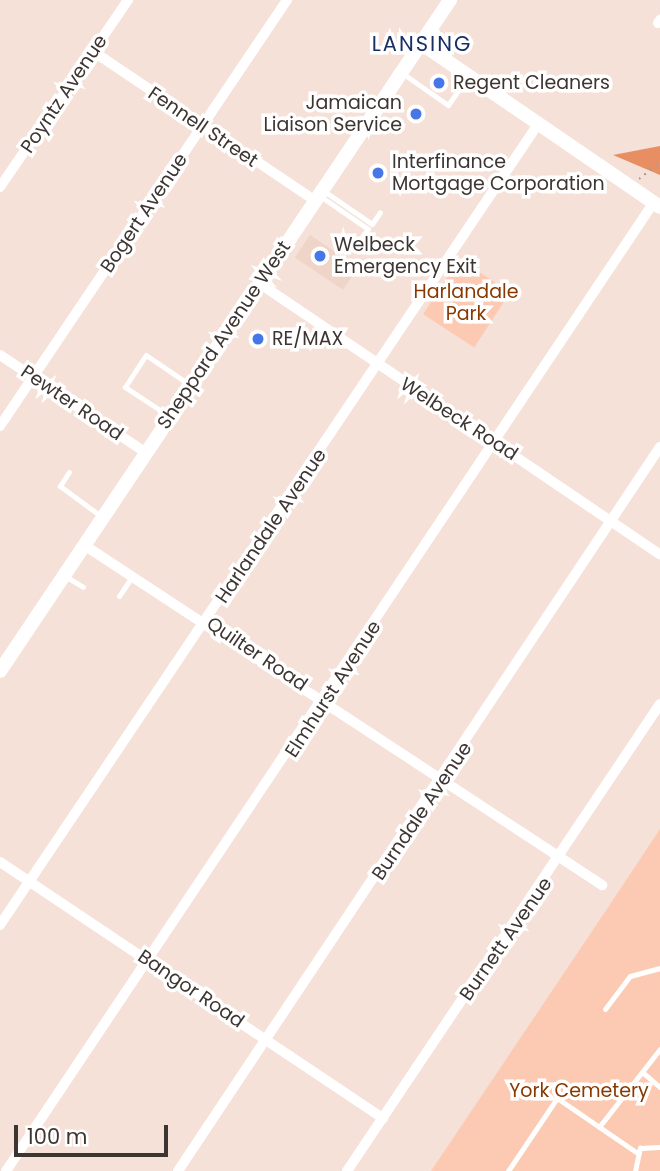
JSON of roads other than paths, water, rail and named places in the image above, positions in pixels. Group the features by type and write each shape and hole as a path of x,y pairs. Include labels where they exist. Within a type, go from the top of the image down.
{"main road":[{"name":"Sheppard Avenue West","path":"0,671 450,0"},
{"path":"422,44 657,204"}],"street":[{"name":"Poyntz Avenue","path":"0,187 128,0"},
{"name":"Bogert Avenue","path":"0,426 287,0"},
{"name":"Fennell Street","path":"94,52 201,127 317,195"},
{"name":"Harlandale Avenue","path":"0,925 208,621 537,124"},
{"name":"Elmhurst Avenue","path":"6,1171 150,962 495,441 657,204"},
{"name":"Welbeck Road","path":"259,283 378,366 495,441 660,554"},
{"name":"Pewter Road","path":"0,355 145,452"},
{"name":"Burndale Avenue","path":"178,1171 444,779 610,519 660,447"},
{"name":"Quilter Road","path":"84,545 208,621 602,885"},
{"name":"Burnett Avenue","path":"347,1171 561,859 660,704"},
{"name":"Bangor Road","path":"0,862 383,1118"}],"lane":[{"path":"402,73 448,105 468,76"},
{"path":"317,195 372,224 380,212"},
{"path":"317,195 368,229 358,242"},
{"path":"169,416 125,387 146,355 190,385"},
{"path":"69,472 60,486 102,517"},
{"path":"64,575 83,587"},
{"path":"119,596 133,575"},
{"path":"605,1009 629,976 660,968"},
{"path":"598,1127 660,1049"},
{"path":"642,1072 660,1087"},
{"path":"508,1171 557,1098 636,1152 660,1147"},
{"path":"635,1171 636,1152"}],"place":[{"name":"Regent Cleaners","path":"439,83"},
{"name":"Jamaican Liaison Service","path":"416,114"},
{"name":"Interfinance Mortgage Corporation","path":"378,173"},
{"name":"Welbeck Emergency Exit","path":"320,256"},
{"name":"RE/MAX","path":"258,339"}],"district":[{"name":"LANSING","path":"422,44"}],"park label":[{"name":"Harlandale Park","path":"466,303"},
{"name":"York Cemetery","path":"579,1091"}]}
